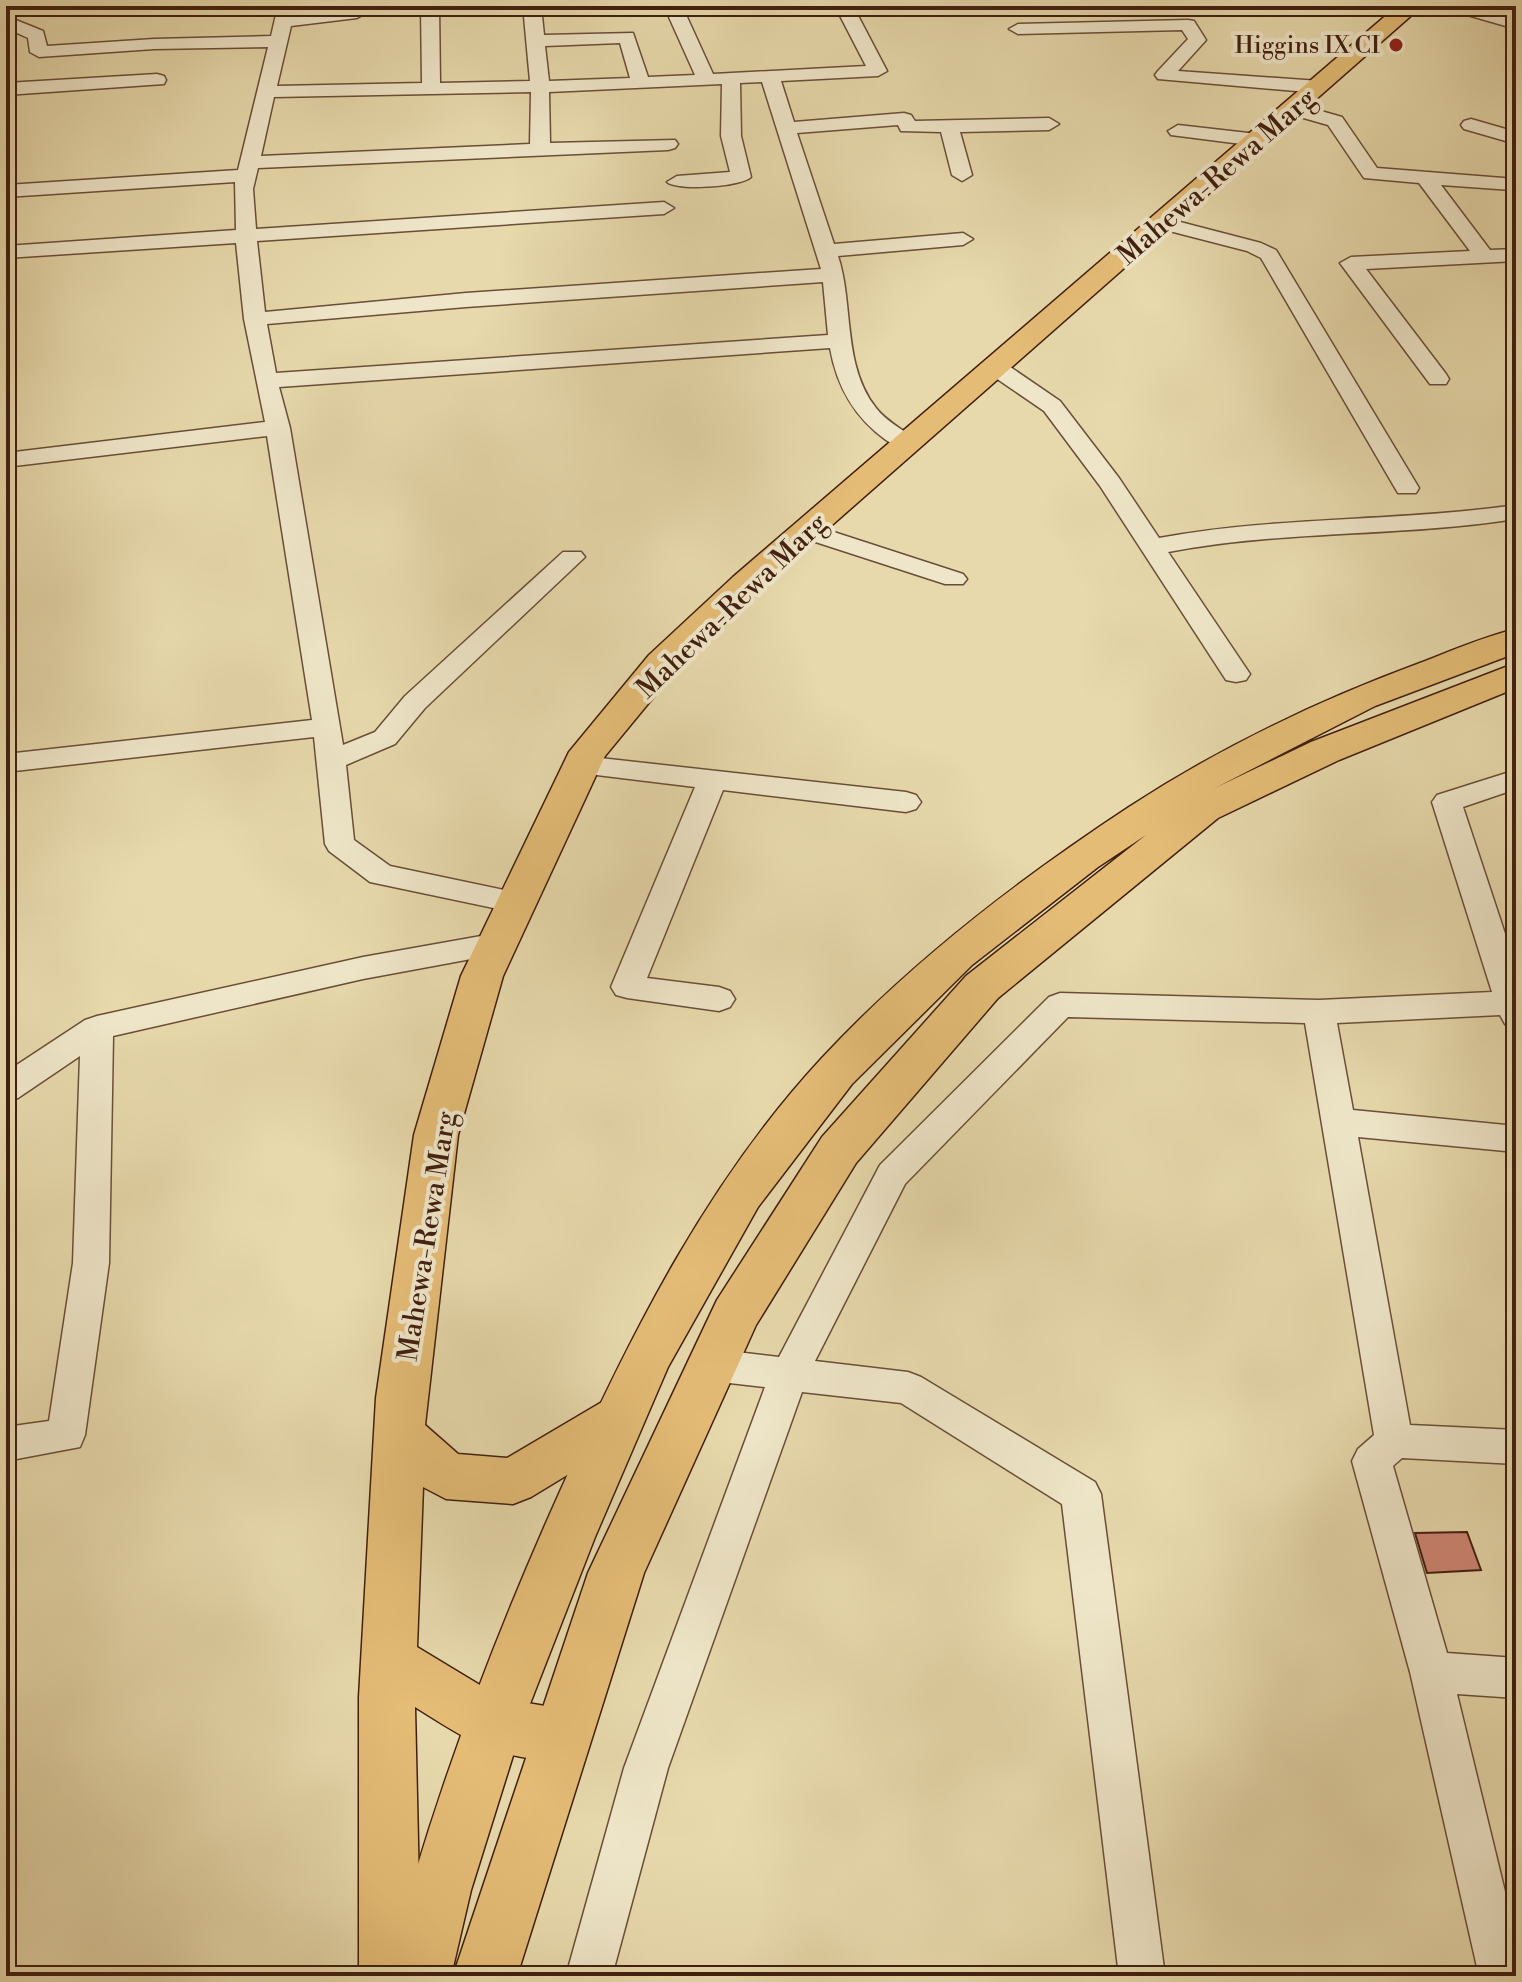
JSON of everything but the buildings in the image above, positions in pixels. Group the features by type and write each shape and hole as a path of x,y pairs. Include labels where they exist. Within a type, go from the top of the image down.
{"highway":[{"path":"419,1976 440,1890 494,1725 567,1537 646,1359 741,1194 836,1072 957,954 1083,857 1211,772 1362,698 1516,640"},
{"path":"485,1976 616,1573 735,1315 839,1150 982,987 1204,809 1325,751 1516,674"}],"main road":[{"name":"Mahewa-Rewa Marg","path":"390,1976 389,1660 401,1398 436,1135 482,976 588,752 662,663 806,531 1411,6"},
{"path":"400,1434 446,1476 513,1481 620,1417"},
{"path":"389,1660 494,1725 563,1736"}],"street":[{"path":"6,21 37,35 39,52 154,44 357,13 357,6"},
{"path":"430,6 431,88"},
{"path":"532,6 540,85 540,148"},
{"path":"673,6 707,80"},
{"path":"267,92 641,83 878,71 844,6"},
{"path":"1459,6 1516,24"},
{"path":"284,23 243,189 245,230 255,319 278,428 327,727 340,844 381,875 517,902"},
{"path":"1018,29 1188,25 1197,40 1164,75 1306,98 1335,121 1371,174 1512,184"},
{"path":"535,41 627,37 641,83"},
{"path":"770,77 827,251 849,380 865,410 907,444"},
{"path":"677,182 741,177 731,136 731,79"},
{"path":"6,89 157,80"},
{"path":"786,128 904,119 908,127 1049,124"},
{"path":"1471,125 1516,138"},
{"path":"949,126 962,175"},
{"path":"1178,131 1257,140"},
{"path":"6,191 248,168 540,148 668,144"},
{"path":"1425,178 1485,257"},
{"path":"6,252 607,192"},
{"path":"245,230 664,208"},
{"path":"1161,223 1254,247 1269,254 1407,488"},
{"path":"827,251 963,239"},
{"path":"1438,379 1351,263 1516,255"},
{"path":"255,319 466,300 833,275"},
{"path":"266,381 840,341"},
{"path":"995,367 1052,406 1110,483 1236,674"},
{"path":"6,460 278,428"},
{"path":"1152,547 1266,530 1472,519 1516,512"},
{"path":"806,531 954,579"},
{"path":"330,761 385,738 415,702 572,557"},
{"path":"6,763 327,727"},
{"path":"582,765 906,802"},
{"path":"589,1976 646,1768 789,1374 892,1175 1060,1005 1319,1012 1515,1007 1447,802 1516,779"},
{"path":"713,780 627,987 719,999"},
{"path":"6,1089 97,1028 363,968 498,944"},
{"path":"1319,1012 1394,1441"},
{"path":"6,1444 66,1435 91,1263 97,1028"},
{"path":"1338,1122 1516,1139"},
{"path":"712,1365 908,1388 1081,1494 1142,1976"},
{"path":"1506,1969 1431,1672 1372,1461 1394,1441 1516,1447"},
{"path":"1431,1672 1516,1678"}],"place":[{"name":"Higgins IX CI","path":"1396,45"}]}
